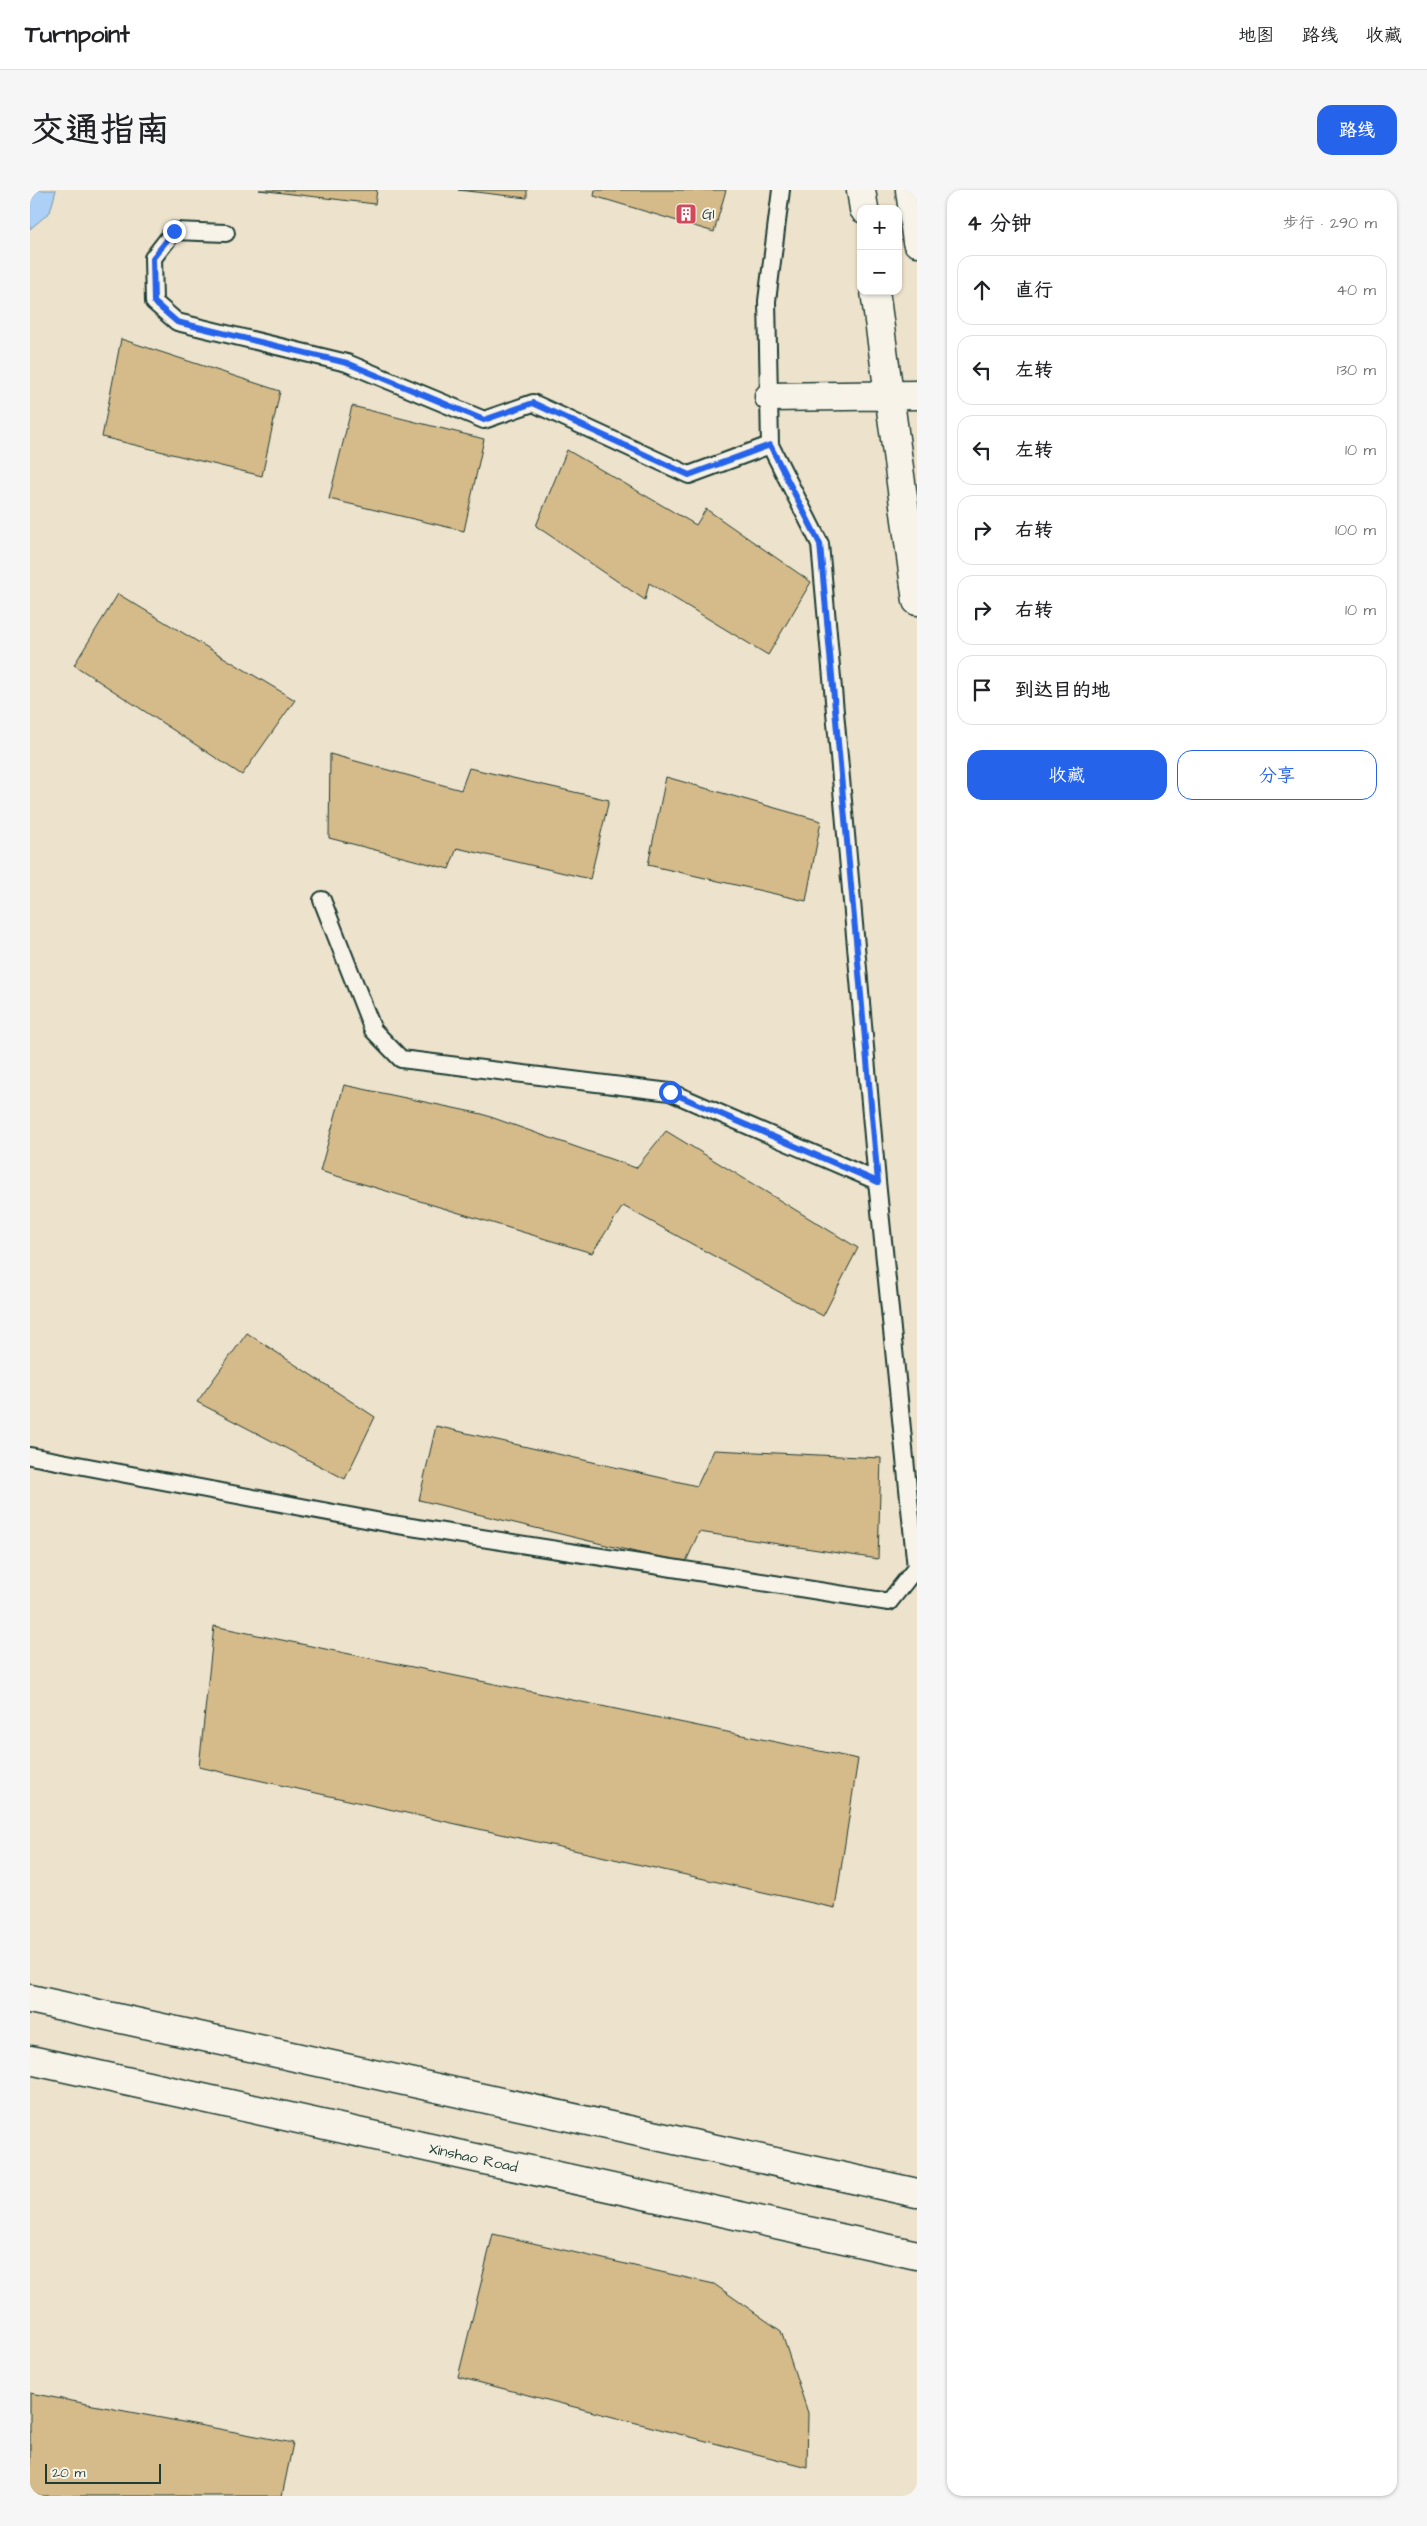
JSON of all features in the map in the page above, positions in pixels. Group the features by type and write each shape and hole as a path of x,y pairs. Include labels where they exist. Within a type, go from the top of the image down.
{"main road":[{"path":"861,190 863,205"},
{"path":"910,190 917,242"},
{"path":"876,295 917,601"},
{"path":"769,397 889,397 917,395"},
{"path":"30,1999 917,2193"},
{"name":"Xinshao Road","path":"30,2060 917,2254"}],"lane":[{"path":"30,1456 392,1524 889,1602 916,1568 878,1182 820,544 770,445 767,301 781,190"},
{"path":"226,233 174,231 153,258 154,302 177,322 347,363 484,420 533,403 689,475 770,445"},
{"path":"322,900 373,1030 401,1059 670,1092 878,1182"}],"water":[{"path":"30,190 56,190 50,212 30,229"}],"building":[{"path":"259,190 377,190 375,204"},
{"path":"458,190 527,190 527,198"},
{"name":"G1","path":"595,190 726,190 714,232 594,196"},
{"path":"121,339 280,391 262,476 102,437"},
{"path":"352,406 484,439 464,531 329,499"},
{"path":"567,450 696,525 706,509 811,582 768,655 649,583 645,600 536,526"},
{"path":"118,594 295,700 242,775 74,665"},
{"path":"330,754 461,790 469,768 609,800 590,879 457,848 449,869 329,838"},
{"path":"666,777 821,821 806,901 648,865"},
{"path":"344,1085 482,1114 636,1168 666,1131 858,1248 823,1316 623,1206 592,1253 320,1171"},
{"path":"247,1333 375,1417 345,1479 197,1402"},
{"path":"436,1426 697,1486 714,1450 881,1458 878,1559 699,1532 685,1564 419,1500"},
{"path":"214,1626 858,1759 835,1908 199,1767"},
{"path":"493,2234 714,2284 781,2331 808,2413 807,2467 458,2377"},
{"path":"30,2393 293,2443 282,2496 30,2496"}],"place":[{"name":"G1","path":"686,214"}],"route":[{"path":"174,231 153,258 154,302 177,322 347,363 484,420 533,403 689,475 770,445 820,544 878,1182 670,1092"}]}
